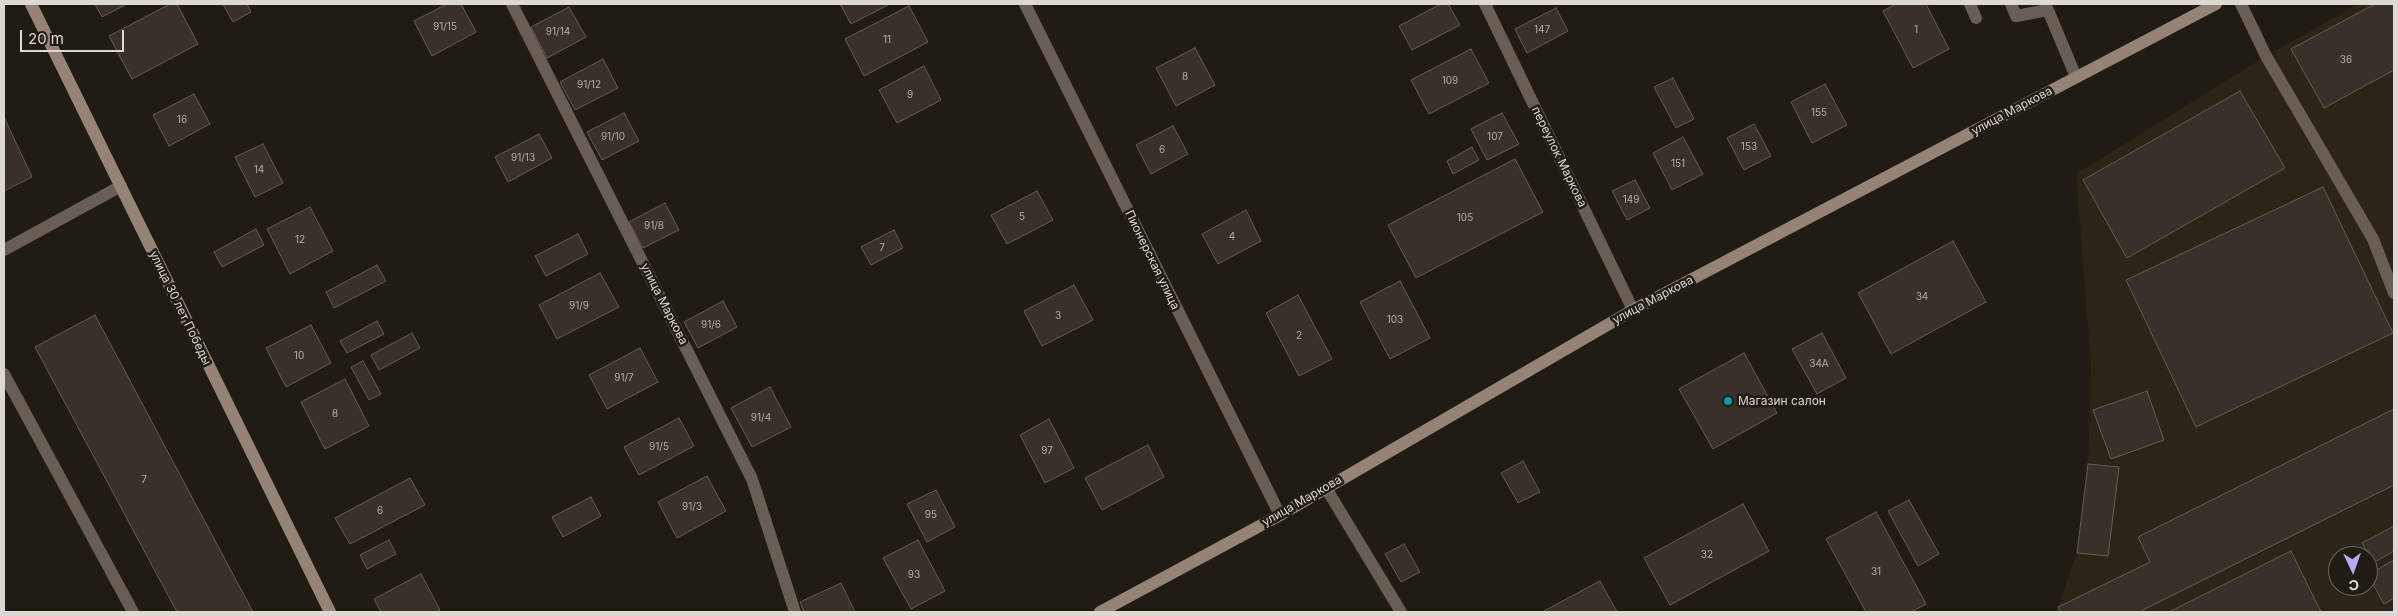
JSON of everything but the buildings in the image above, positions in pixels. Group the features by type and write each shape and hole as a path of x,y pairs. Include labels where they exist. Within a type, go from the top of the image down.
{"main road":[{"name":"улица 30 лет Победы","path":"32,4 330,612"},
{"name":"улица Маркова","path":"1100,612 1280,515 1633,310 2216,4"}],"street":[{"name":"улица Маркова","path":"512,4 752,479 795,612"},
{"name":"Пионерская улица","path":"1025,4 1280,515"},
{"name":"переулок Маркова","path":"1485,4 1633,310"},
{"path":"1970,4 1976,18"},
{"path":"2011,4 2016,16 2048,10 2076,77"},
{"path":"2241,4 2266,56 2373,239 2394,293"},
{"path":"4,250 120,186"},
{"path":"4,374 133,612"},
{"path":"1326,488 1401,612"}],"shaded area":[{"path":"2358,4 2394,4 2394,612 2056,612 2077,553 2088,464 2091,367 2076,174 2266,56"}],"place":[{"name":"Магазин салон","path":"1728,401"}]}
